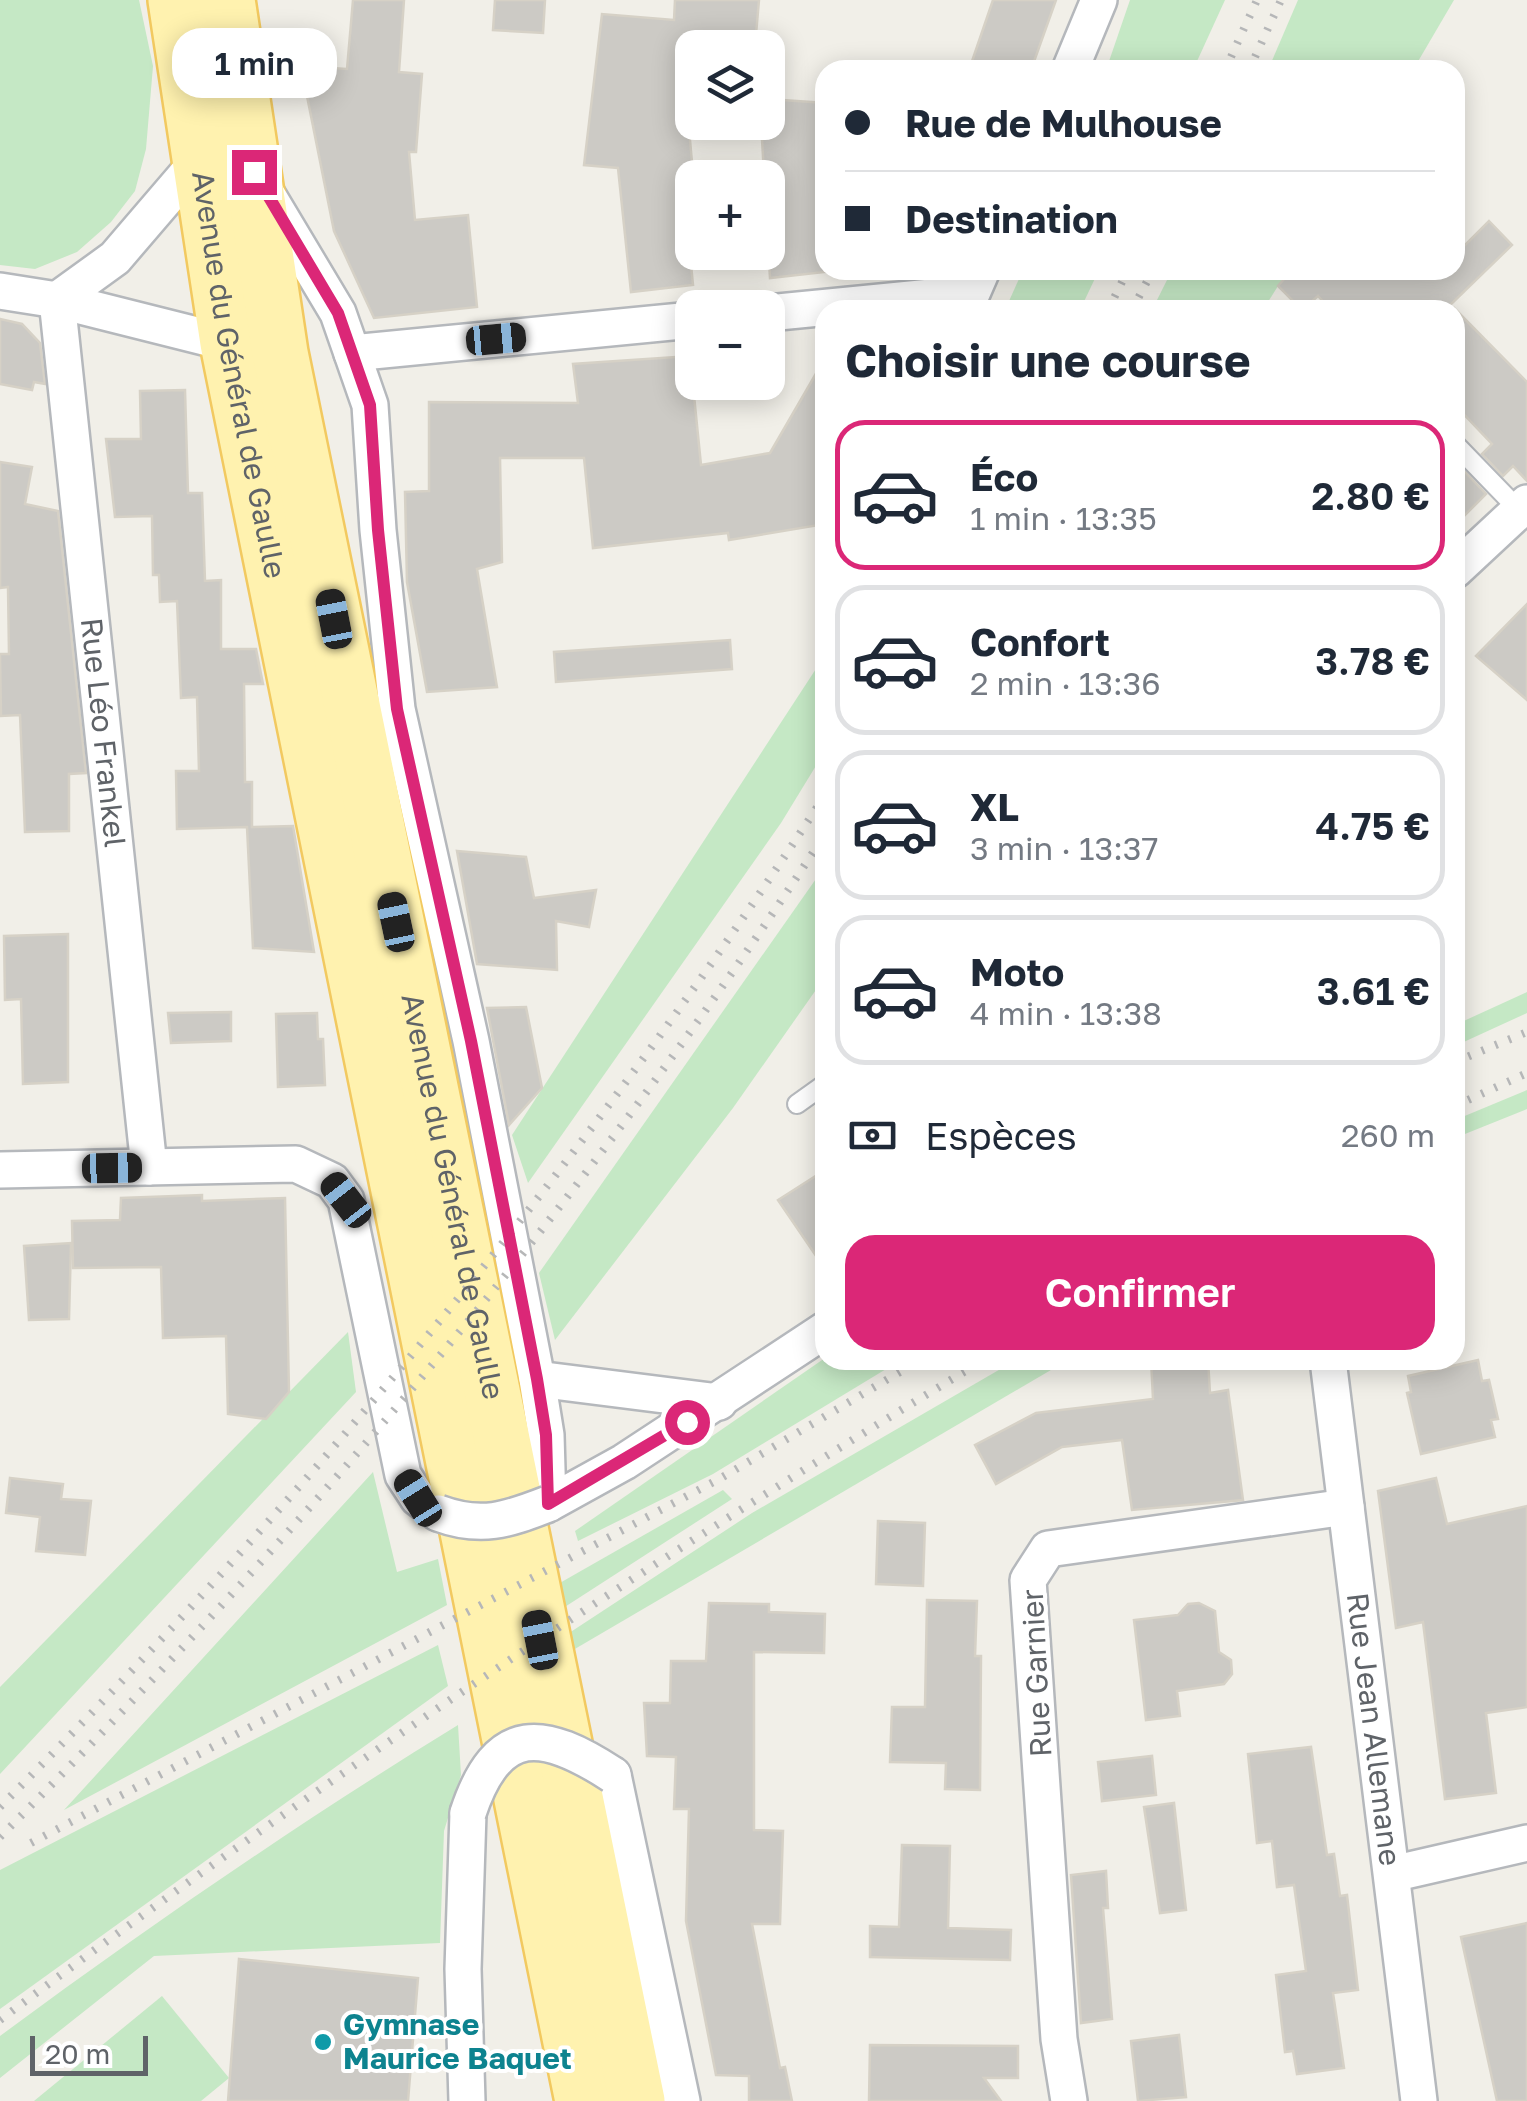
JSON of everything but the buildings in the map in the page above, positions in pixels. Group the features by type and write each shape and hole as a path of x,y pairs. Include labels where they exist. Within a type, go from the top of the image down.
{"main road":[{"name":"Avenue du Général de Gaulle","path":"176,0 228,343 583,2101"},
{"name":"Avenue du Général de Gaulle","path":"227,0 280,354 637,2101"}],"street":[{"path":"1074,60 1099,0"},
{"path":"57,300 115,258 199,160"},
{"name":"Avenue du Général de Gaulle","path":"254,172 338,313 370,405 378,530 397,709 471,1041 537,1379 546,1435 548,1504"},
{"path":"856,300 977,282"},
{"path":"0,291 57,300 228,343"},
{"name":"Rue Léo Frankel","path":"57,300 149,1168"},
{"path":"785,310 815,306"},
{"path":"352,353 675,322"},
{"path":"1465,560 1522,506"},
{"path":"0,1170 296,1164 332,1181 346,1200 403,1475 418,1498 438,1513 476,1524 498,1524 548,1504 719,1402 815,1337"},
{"name":"Rue Jean Allemane","path":"1329,1370 1419,2101"},
{"path":"537,1379 719,1402"},
{"name":"Rue Garnier","path":"1069,2101 1059,2039 1028,1580 1048,1550 1346,1507"},
{"path":"467,2101 463,1969 468,1813 487,1771 503,1754 527,1741 572,1748 613,1775 682,2101"},
{"path":"1393,1882 1527,1843"}],"lane":[{"path":"1465,453 1522,506"},
{"path":"797,1104 815,1091"}],"green space":[{"path":"0,0 139,0 153,66 146,149 135,191 111,222 77,252 35,269 0,265"},
{"path":"1130,0 1225,0 1198,60 1109,60"},
{"path":"1298,0 1454,0 1419,60 1272,60"},
{"path":"1018,280 1094,280 1085,300 1010,300"},
{"path":"1167,280 1282,280 1269,300 1157,300"},
{"path":"815,670 815,767 781,823 528,1183 512,1135"},
{"path":"815,880 815,991 733,1108 555,1340 539,1273"},
{"path":"1527,992 1527,1013 1465,1041 1465,1020"},
{"path":"1527,1090 1527,1109 1465,1134 1465,1116"},
{"path":"348,1332 356,1392 0,1774 0,1687"},
{"path":"815,1365 815,1370 885,1370 713,1474 578,1541 575,1531"},
{"path":"999,1370 1051,1370 568,1653 563,1637 752,1513"},
{"path":"373,1472 397,1572 438,1559 447,1605 64,1810"},
{"path":"723,1490 732,1499 557,1612 551,1588"},
{"path":"438,1645 448,1686 0,2009 0,1870"},
{"path":"458,1725 461,1775 444,1831 440,1943 154,1956 0,2078 0,2036 226,1876"},
{"path":"162,1996 229,2078 201,2101 34,2101"}],"railway":[{"path":"1230,60 1257,0"},
{"path":"1254,60 1281,0"},
{"path":"1113,300 1123,280"},
{"path":"1137,300 1148,280"},
{"path":"0,1807 225,1569 439,1322 639,1064 815,810"},
{"path":"0,1837 225,1602 439,1357 640,1101 815,849"},
{"path":"1465,1058 1527,1032"},
{"path":"1465,1101 1527,1073"},
{"path":"31,1843 721,1478 903,1370"},
{"path":"0,2020 240,1846 484,1677 732,1515 968,1370"}],"place":[{"name":"Gymnase Maurice Baquet","path":"323,2042"}],"route":[{"path":"254,172 338,313 370,405 378,530 397,709 471,1041 537,1379 546,1435 548,1504 687,1422"}]}
